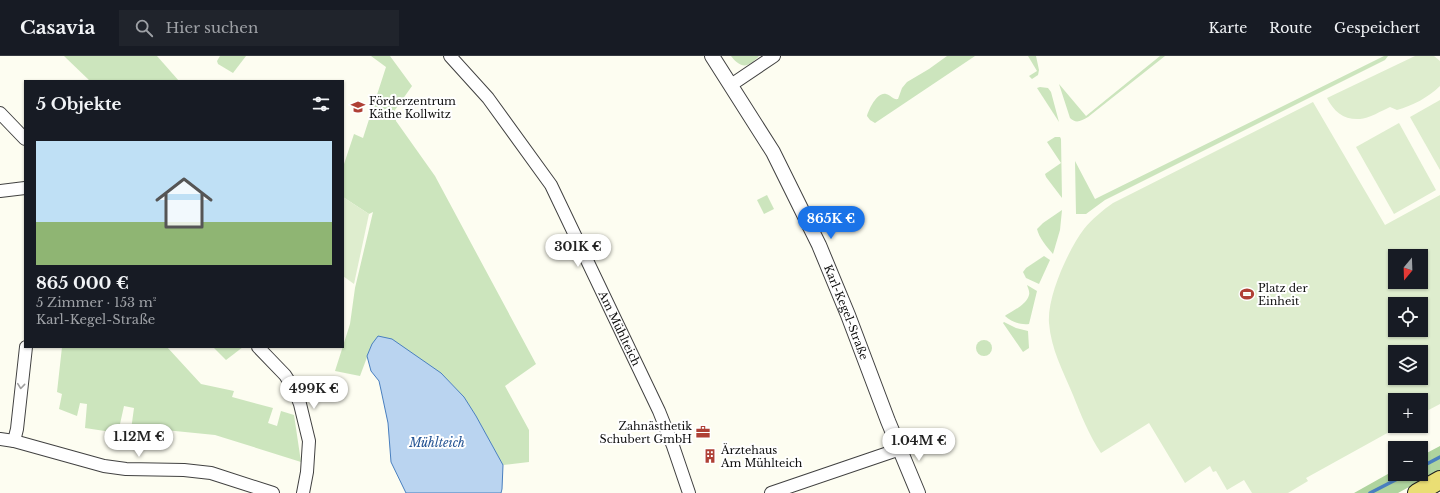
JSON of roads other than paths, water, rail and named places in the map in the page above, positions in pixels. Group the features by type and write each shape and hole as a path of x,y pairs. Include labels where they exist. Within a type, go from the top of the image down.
{"main road":[{"path":"1417,493 1440,480"}],"street":[{"name":"Am Mühlteich","path":"450,56 488,98 551,185 659,411 689,493"},
{"name":"Karl-Kegel-Straße","path":"712,56 773,152 818,245 848,315 918,493"},
{"path":"731,85 774,56"},
{"path":"0,113 24,138"},
{"path":"0,191 24,188"},
{"path":"14,441 17,429 26,348"},
{"path":"259,348 285,375 294,389 300,404 309,441 307,472 303,493"},
{"path":"0,439 14,441 104,466 126,469 184,470 211,473 273,493"},
{"path":"772,493 900,449"}],"water":[{"name":"Mühlteich","path":"378,336 392,339 441,373 464,397 503,465 501,493 406,493 391,462 388,423 379,381 371,371 367,356 372,344"}],"waterway":[{"path":"1428,463 1440,457"},
{"path":"1370,493 1393,481"}],"place":[{"name":"Förderzentrum Käthe Kollwitz","path":"358,107"},
{"name":"Platz der Einheit","path":"1247,294"},
{"name":"Zahnästhetik Schubert GmbH","path":"703,432"},
{"name":"Ärztehaus Am Mühlteich","path":"710,456"}]}
